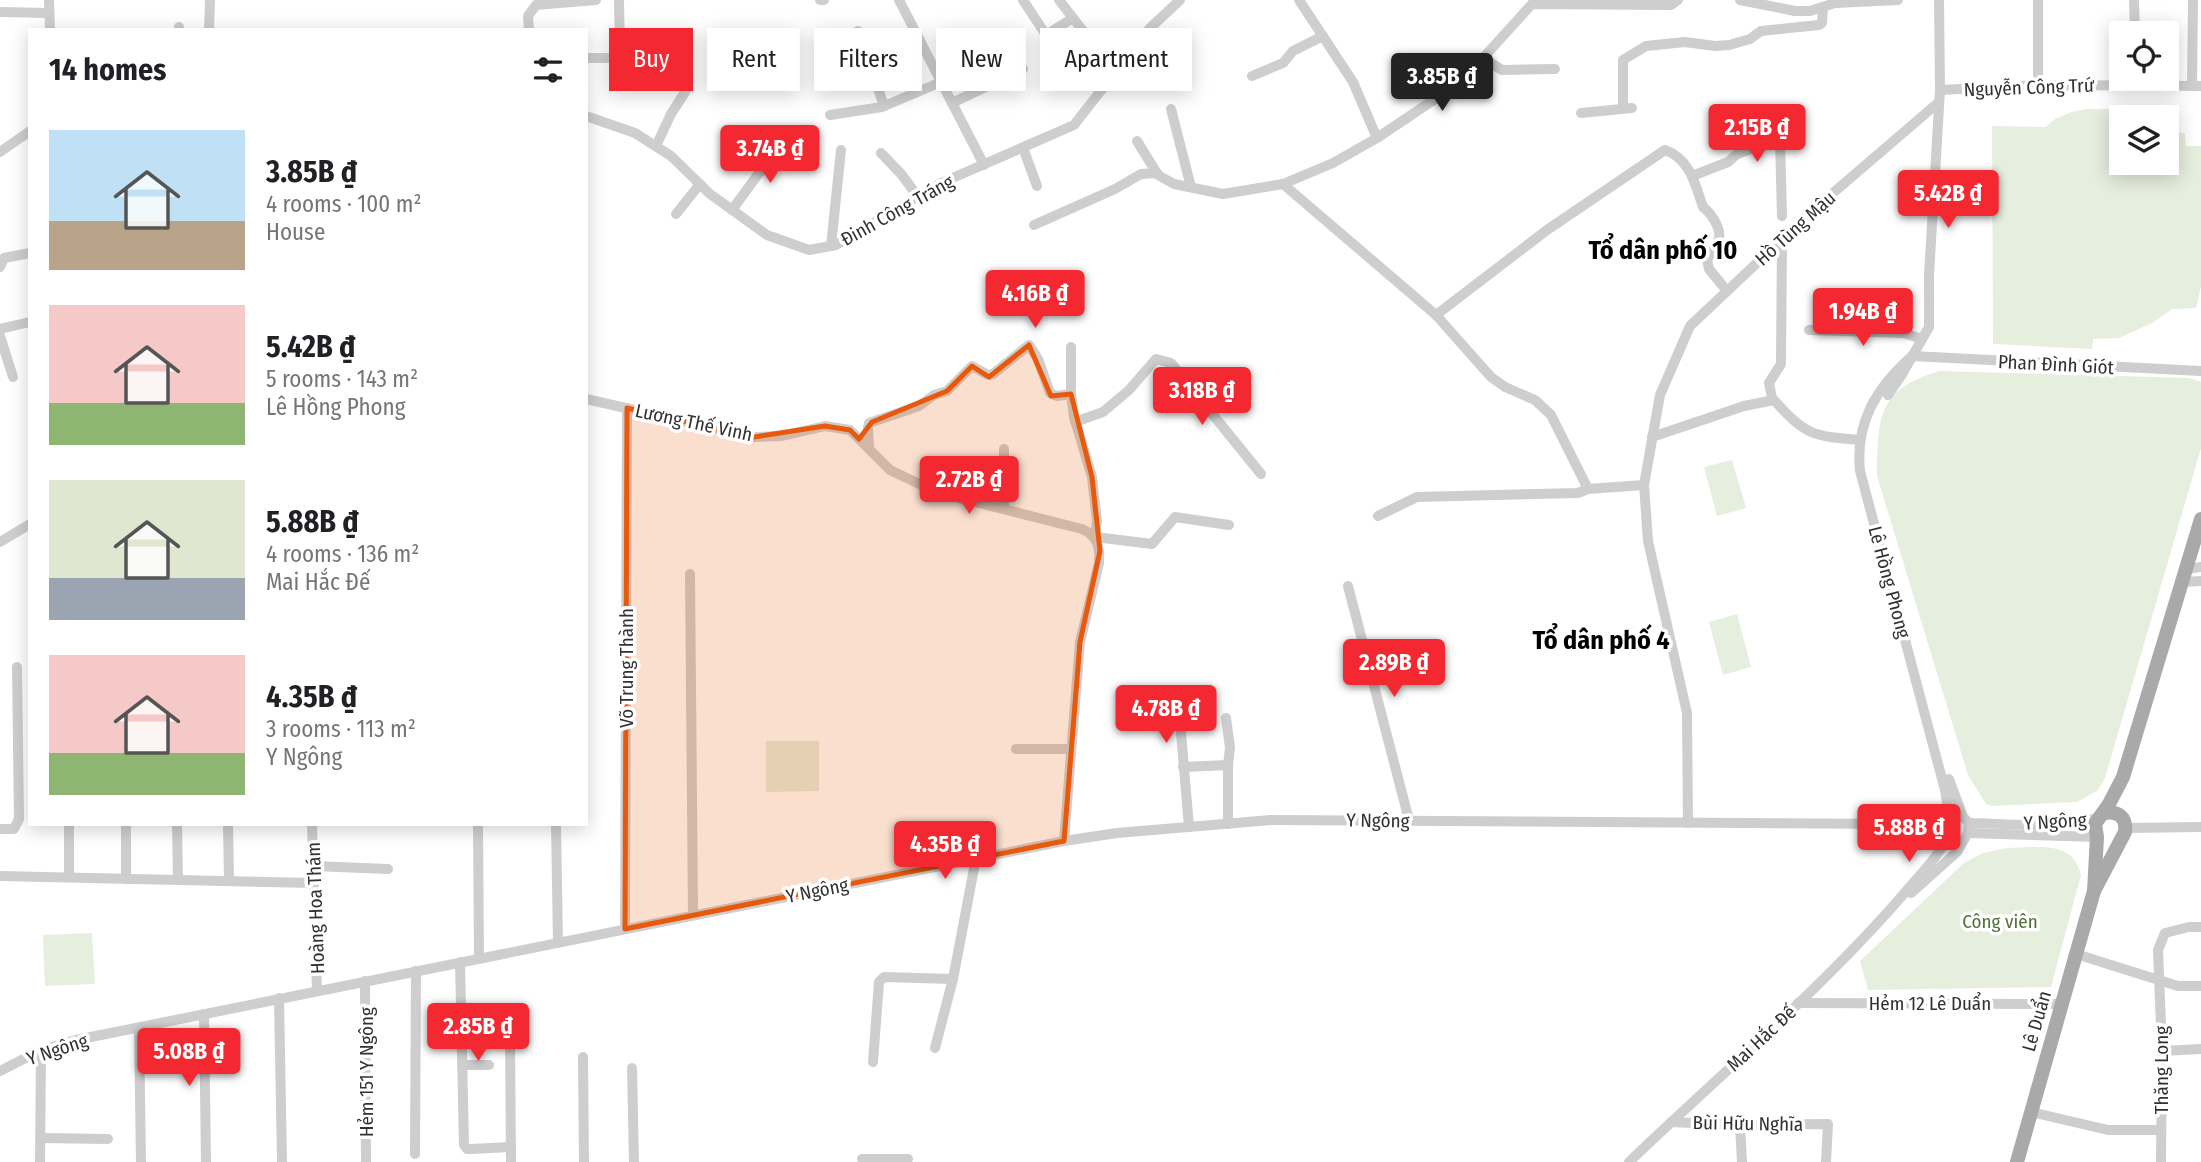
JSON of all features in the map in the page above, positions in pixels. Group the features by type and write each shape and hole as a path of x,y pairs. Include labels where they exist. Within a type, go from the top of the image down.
{"main road":[{"name":"Lê Duẩn","path":"2101,815 2123,777 2190,573 2201,519"},
{"name":"Lê Duẩn","path":"2017,1162 2094,891 2123,828 2123,777"},
{"path":"2115,812 2123,828 2108,843 2097,836 2095,824 2101,815 2115,812"},
{"name":"Lê Duẩn","path":"2094,891 2097,836"}],"street":[{"path":"49,0 50,28"},
{"path":"209,28 210,0"},
{"path":"526,0 529,28"},
{"path":"528,16 536,5 596,0"},
{"path":"618,0 619,28"},
{"path":"899,0 936,72"},
{"path":"1023,0 1046,35 1073,18"},
{"path":"1059,0 1081,28"},
{"name":"Đinh Công Tráng","path":"1150,28 1180,0"},
{"path":"1300,0 1353,82 1377,138"},
{"path":"1137,141 1157,173 1174,184 1223,194 1283,184 1333,163 1377,138 1444,93 1483,58 1531,2 1671,5 1678,0"},
{"path":"1740,0 1795,11 1810,11 1835,3 1898,0"},
{"name":"Lê Hồng Phong","path":"1939,0 1940,90 1929,275 1929,327 1901,376 1869,423 1865,452 1870,481 1951,789 1967,827"},
{"path":"2038,0 2038,85"},
{"path":"2134,0 2135,21"},
{"path":"2193,0 2197,86"},
{"path":"1581,113 1628,108 1623,60 1632,52 1668,42 1729,45 1760,31 1819,25 1822,23 1823,6"},
{"path":"0,12 49,13"},
{"path":"1252,76 1283,63 1293,51 1323,36"},
{"path":"588,58 609,59"},
{"path":"1483,58 1502,70 1555,69"},
{"name":"Nguyễn Công Trứ","path":"1940,90 2109,83"},
{"path":"830,115 884,106 936,84"},
{"name":"Nguyễn Công Trứ","path":"2179,85 2197,86"},
{"path":"656,146 686,91"},
{"path":"879,91 884,106"},
{"path":"946,91 984,165"},
{"path":"952,103 977,91"},
{"name":"Đinh Công Tráng","path":"588,117 635,133 671,156 700,184 732,209 774,237 809,250 831,246 941,183 1074,125 1100,91"},
{"name":"Hồ Tùng Mậu","path":"1688,823 1686,713 1648,541 1644,485 1660,395 1690,326 1783,239 1939,102"},
{"path":"1171,109 1191,187"},
{"path":"0,152 28,132"},
{"path":"1692,176 1728,162 1737,154 1776,140 1780,141 1782,216"},
{"path":"732,209 787,143"},
{"path":"1023,148 1037,186"},
{"path":"831,246 841,150"},
{"path":"1436,316 1547,230 1665,150 1677,154 1692,176 1703,207 1709,211 1717,227 1719,238 1707,260 1709,269 1727,291"},
{"path":"881,153 918,197"},
{"path":"1034,225 1115,189 1141,174 1157,173"},
{"path":"676,214 700,184"},
{"path":"1283,184 1436,316 1491,377 1505,387 1535,400 1551,415 1588,489"},
{"path":"1772,398 1769,383 1781,364 1783,239"},
{"path":"0,267 4,258 28,253"},
{"path":"0,329 28,322"},
{"path":"1809,330 1904,333 1922,339"},
{"path":"0,336 12,377"},
{"path":"869,449 869,423 919,406 934,395 947,391 972,366 988,375 993,374 1029,345 1038,359 1050,393 1057,396 1071,394"},
{"path":"1064,841 1080,642 1100,551 1095,537 1097,521 1092,477 1075,422 1071,394 1071,347"},
{"name":"Lê Hồng Phong","path":"1912,356 1896,371 1863,421 1860,471 1945,790 1949,826"},
{"name":"Phan Đình Giót","path":"1912,356 2201,371"},
{"path":"1075,422 1103,412 1129,390 1156,359 1171,363 1261,474"},
{"name":"Lương Thế Vinh","path":"588,399 754,437 782,436 825,426 850,430 890,470 936,492 1082,529 1095,537 1152,544 1175,517 1229,525"},
{"path":"1652,437 1744,406 1774,400 1802,429 1825,437 1860,440"},
{"name":"Võ Trung Thành","path":"625,929 627,408"},
{"path":"1004,449 1004,508"},
{"path":"1378,516 1417,498 1578,493 1588,489 1644,485"},
{"path":"0,542 28,525"},
{"path":"2190,573 2201,580"},
{"path":"690,574 693,915"},
{"path":"1348,586 1409,820"},
{"path":"0,830 14,829 19,819 17,667"},
{"path":"1226,718 1230,748 1228,824"},
{"path":"1180,721 1189,827"},
{"path":"1016,750 1071,749"},
{"path":"1183,767 1228,765"},
{"name":"Y Ngông","path":"2032,829 2077,823 2101,815"},
{"path":"1956,817 1967,827 1956,838 1949,826 1956,817"},
{"name":"Y Ngông","path":"0,1071 41,1050 76,1040 1064,841 1270,820 1949,826"},
{"path":"69,826 69,877"},
{"path":"126,826 126,879"},
{"path":"177,826 178,880"},
{"path":"228,826 229,881"},
{"name":"Hoàng Hoa Thám","path":"312,826 317,991"},
{"path":"478,826 479,959"},
{"path":"555,826 558,943"},
{"name":"Mai Hắc Đế","path":"1629,1162 1798,1003 1890,910 1927,867 1949,826"},
{"name":"Y Ngông","path":"1967,827 2032,829 2097,836"},
{"name":"Mai Hắc Đế","path":"1890,910 1957,852 1967,827"},
{"path":"2123,828 2201,827"},
{"path":"935,1048 953,979 976,858"},
{"path":"313,866 388,869"},
{"path":"0,876 314,883"},
{"name":"Thăng Long","path":"2161,1162 2162,1051 2158,950 2165,933 2201,927"},
{"path":"2076,954 2178,986 2201,986"},
{"path":"460,962 466,1147 511,1147"},
{"path":"415,1154 416,971"},
{"path":"873,1062 880,982 884,978 953,979"},
{"name":"Hẻm 151 Y Ngông","path":"365,981 366,1162"},
{"path":"279,998 282,1162"},
{"name":"Hẻm 12 Lê Duẩn","path":"1798,1003 2061,1004"},
{"path":"204,1014 206,1162"},
{"path":"139,1028 141,1162"},
{"path":"510,1038 511,1162"},
{"path":"2162,1051 2201,1049"},
{"path":"40,1162 41,1050"},
{"path":"583,1056 584,1162"},
{"path":"462,1065 489,1065"},
{"path":"632,1068 634,1162"},
{"path":"2031,1112 2108,1130 2161,1130"},
{"name":"Bùi Hữu Nghĩa","path":"1671,1122 1740,1125 1828,1124 1826,1162"},
{"path":"1740,1125 1742,1162"},
{"path":"41,1138 108,1139"},
{"path":"862,1159 908,1159 907,1162"}],"highlighted area":[{"path":"1029,345 1051,396 1071,394 1092,477 1100,551 1080,642 1064,841 625,929 627,408 754,437 825,426 850,430 859,439 872,422 947,391 972,366 989,377"}],"green space":[{"path":"2109,109 2109,175 2179,175 2179,132 2185,134 2186,146 2201,146 2201,286 2196,308 2172,309 2152,323 2119,338 2093,339 2092,349 1993,344 1992,126 2046,127 2055,119 2072,112"},
{"path":"1940,371 2189,378 2201,382 2201,448 2105,778 2098,790 2077,802 1991,806 1986,804 1968,775 1877,476 1878,437 1885,408 1904,387 1919,378"},
{"path":"1732,460 1746,508 1717,516 1704,467"},
{"path":"1737,614 1751,667 1723,675 1709,622"},
{"path":"766,741 819,741 819,791 766,792"},
{"name":"Công viên","path":"2041,847 2062,851 2077,864 2081,875 2051,987 1868,990 1860,961 1964,863 1983,853 2007,848"},
{"path":"92,933 95,984 45,986 43,935"}],"district":[{"name":"Tổ dân phố 10","path":"1663,250"},
{"name":"Tổ dân phố 4","path":"1601,640"}]}
